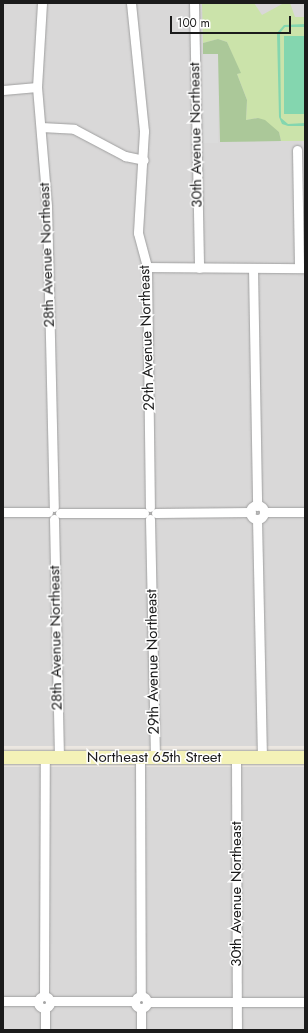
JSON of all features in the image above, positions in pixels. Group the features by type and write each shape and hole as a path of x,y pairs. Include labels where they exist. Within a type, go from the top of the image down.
{"main road":[{"name":"Northeast 65th Street","path":"3,758 305,757"}],"street":[{"name":"28th Avenue Northeast","path":"42,3 37,87 47,206 58,758"},
{"name":"29th Avenue Northeast","path":"131,3 143,115 144,160 138,233 146,267 154,758"},
{"name":"30th Avenue Northeast","path":"194,3 199,268"},
{"path":"3,90 37,87"},
{"path":"41,127 74,129 125,156 144,160"},
{"path":"146,267 302,268 297,150"},
{"path":"253,268 262,758"},
{"path":"3,512 305,512"},
{"path":"45,757 45,1030"},
{"path":"140,758 141,1030"},
{"name":"30th Avenue Northeast","path":"236,758 237,1030"},
{"path":"3,1001 305,1002"}],"shaded area":[{"path":"3,3 305,3 305,746 3,746"},
{"path":"203,54 218,54 218,143 203,143"},
{"path":"3,767 305,767 305,1030 3,1030"}],"green space":[{"path":"202,3 254,3 262,15 284,3 290,3 295,17 305,17 305,141 281,141 279,132 258,118 246,120 247,100 237,74 240,73 227,42 218,39 203,43"},
{"path":"305,24 305,27 285,27 280,33 281,118 288,124 305,123 305,126 288,126 282,124 279,117 277,33 284,25"},
{"path":"284,36 305,36 305,114 284,114"},
{"path":"218,39 227,42 241,73 237,74 247,100 246,120 258,118 265,120 279,132 281,141 220,142 218,54 203,54 203,43"}]}
